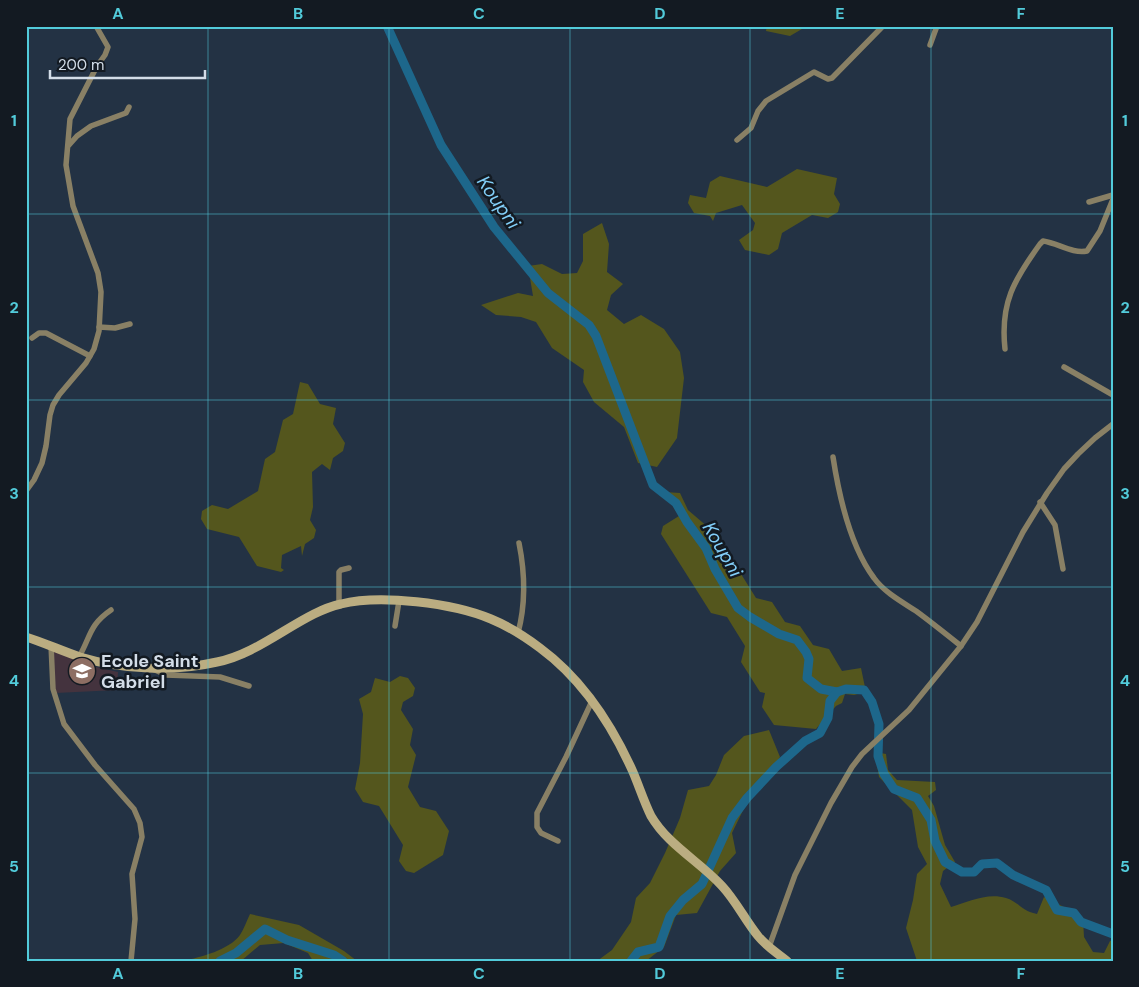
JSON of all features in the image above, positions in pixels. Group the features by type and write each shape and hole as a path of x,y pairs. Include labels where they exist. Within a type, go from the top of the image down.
{"main road":[{"path":"26,637 79,657 121,666 151,668 184,666 230,659 247,652 315,614 339,604 366,600 436,604 490,618 518,633 557,662 571,676 606,721 625,756 651,815 659,827 680,850 714,878 760,938 787,961"}],"street":[{"path":"26,492 42,463 53,405 90,356 94,349 99,327 101,292 98,272 73,206 66,165 70,119 108,46 96,26"},
{"path":"737,140 750,128 758,111 766,101 814,72 832,78 883,26"},
{"path":"930,45 937,26"},
{"path":"68,145 91,126 126,113 129,107"},
{"path":"1089,202 1113,195"},
{"path":"1005,349 1004,315 1012,288 1040,244 1043,241 1071,250 1087,252 1100,231 1113,199"},
{"path":"99,327 115,328 130,324"},
{"path":"32,338 38,333 46,333 90,356"},
{"path":"1064,368 1113,395"},
{"path":"769,947 795,875 831,803 852,767 879,737 909,710 961,646 976,622 1022,532 1040,502 1064,469 1095,438 1113,424"},
{"path":"832,456 836,480 852,536 874,579 961,646"},
{"path":"1040,502 1055,525 1063,568"},
{"path":"518,543 524,575 522,612 518,633"},
{"path":"339,604 339,572 349,568"},
{"path":"395,626 399,601"},
{"path":"79,657 94,626 100,618 111,610"},
{"path":"51,645 50,661 53,689 64,724 89,758 134,809 142,830 141,844 132,874 135,919 131,961"},
{"path":"151,668 156,672 166,675 220,678 249,686"},
{"path":"558,842 541,833 537,827 537,813 592,701"}],"shaded area":[{"path":"767,26 807,26 790,36 766,31"},
{"path":"797,169 837,178 834,194 840,204 838,212 828,218 812,215 782,233 778,249 769,255 745,250 739,240 753,230 755,223 742,205 716,213 713,221 710,216 694,213 688,203 690,195 706,198 710,182 720,176 767,187"},
{"path":"602,223 609,244 607,272 623,284 611,295 607,310 624,324 641,315 664,329 680,352 684,378 677,438 657,467 638,463 624,427 594,402 583,382 584,370 552,348 536,322 521,317 496,315 481,305 518,293 533,296 528,266 542,264 562,274 577,273 583,261 583,234"},
{"path":"300,382 308,384 320,404 336,408 333,424 345,443 343,451 333,458 330,470 322,464 312,472 313,507 310,520 316,530 314,538 305,544 302,556 301,546 282,555 281,568 284,570 281,572 257,566 239,537 207,529 201,519 202,511 212,505 228,509 258,491 265,459 275,452 283,420 293,414"},
{"path":"665,492 680,493 688,510 709,528 713,529 756,598 772,602 785,622 800,626 813,645 829,649 842,671 861,668 866,692 854,695 845,694 842,703 836,706 816,729 774,725 762,707 765,693 760,692 741,662 745,646 727,617 711,613 661,534 663,526 679,516"},
{"name":"Ecole Saint Gabriel","path":"54,651 92,666 118,672 117,690 56,693 53,678"},
{"path":"400,676 408,678 415,688 413,696 403,702 401,710 413,729 410,745 416,755 408,787 420,807 436,811 449,831 443,855 414,873 406,871 399,861 403,845 379,806 363,802 355,789 360,763 363,714 359,699 371,692 375,678 390,682"},
{"path":"769,730 780,757 763,785 749,798 732,833 736,853 720,871 697,913 676,915 664,947 646,961 597,961 612,950 631,922 636,898 650,883 665,853 680,818 688,790 709,786 716,775 724,755 744,736"},
{"path":"875,752 886,754 888,770 897,780 935,782 936,790 928,796 934,806 945,845 955,862 943,871 940,884 951,907 978,898 999,896 1010,900 1027,911 1037,914 1044,897 1083,919 1084,937 1093,952 1104,953 1110,941 1113,940 1113,961 917,961 906,928 917,874 927,864 918,847 912,810 879,777"},
{"path":"250,914 299,925 344,951 357,961 313,961 308,953 284,943 260,945 241,961 183,961 206,955 229,945 240,935"}],"waterway":[{"name":"Koupni","path":"387,26 441,145 494,227 548,293 589,325 596,336 653,485 676,503 706,548 715,569 738,608 779,634 797,640 809,659 807,678 821,689 837,692 846,689 864,690 872,702 879,724 878,756 884,774 894,789 917,798 931,820 935,841 945,862 962,872 974,872 982,864 997,863 1013,875 1046,890 1057,910 1074,913 1081,922 1113,934"},
{"path":"631,961 638,952 659,947 670,916 683,900 702,884 732,818 747,798 776,767 805,741 820,733 828,718 830,701 837,692"},
{"path":"220,961 236,953 265,929 287,940 334,955 343,961"}],"place":[{"name":"Ecole Saint Gabriel","path":"82,671"}]}
